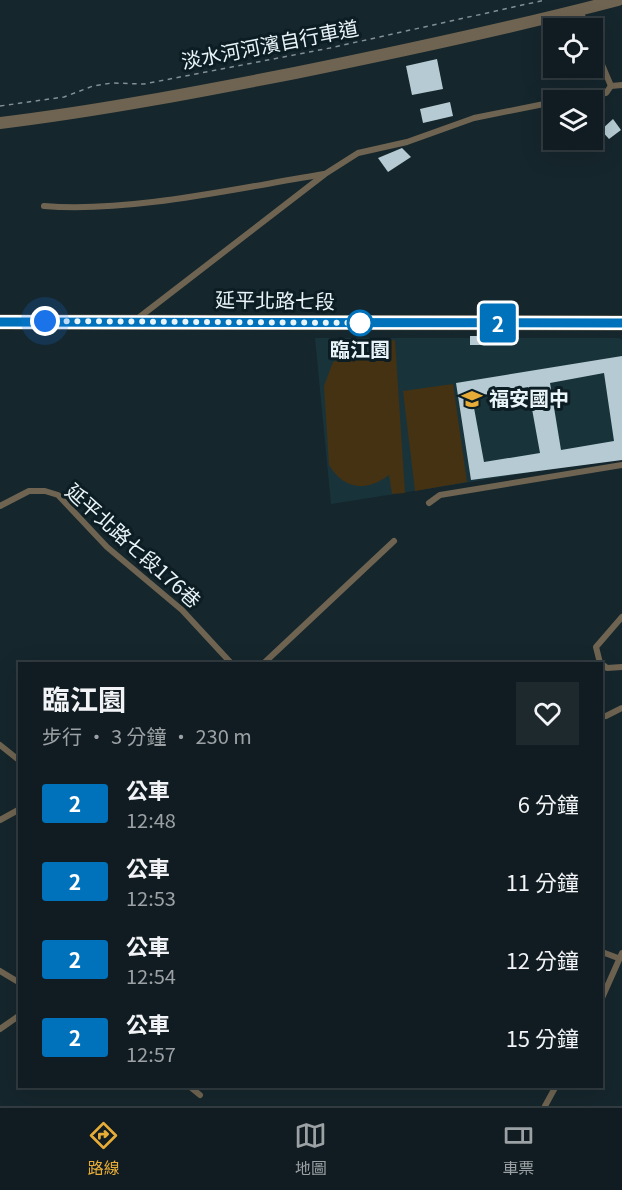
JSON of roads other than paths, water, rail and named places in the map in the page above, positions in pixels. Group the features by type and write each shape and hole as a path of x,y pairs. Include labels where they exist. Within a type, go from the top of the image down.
{"street":[{"path":"0,123 79,114 186,95 385,54 618,0"},
{"name":"延平北路七段","path":"0,322 622,323"}],"lane":[{"path":"580,10 583,18"},
{"path":"603,67 611,86"},
{"path":"603,93 611,86 622,85"},
{"path":"135,321 325,174 358,153 407,142 474,118 543,104"},
{"path":"44,206 69,208 166,199 325,174"},
{"path":"429,503 440,495 622,465"},
{"name":"延平北路七段176巷","path":"0,506 29,491 45,491 58,495 107,547 182,610 230,662"},
{"path":"265,662 394,541"},
{"path":"600,662 596,647 622,617"},
{"path":"603,665 607,668 622,667"},
{"path":"606,716 622,708"},
{"path":"0,745 18,759"},
{"path":"0,820 18,809"},
{"path":"603,952 620,955 603,996"},
{"path":"0,971 18,982"},
{"path":"0,1029 18,1016"},
{"path":"191,1088 200,1095"},
{"path":"545,1106 555,1088"}],"place":[{"name":"臨江園","path":"360,323"},
{"name":"福安國中","path":"472,399"}]}
